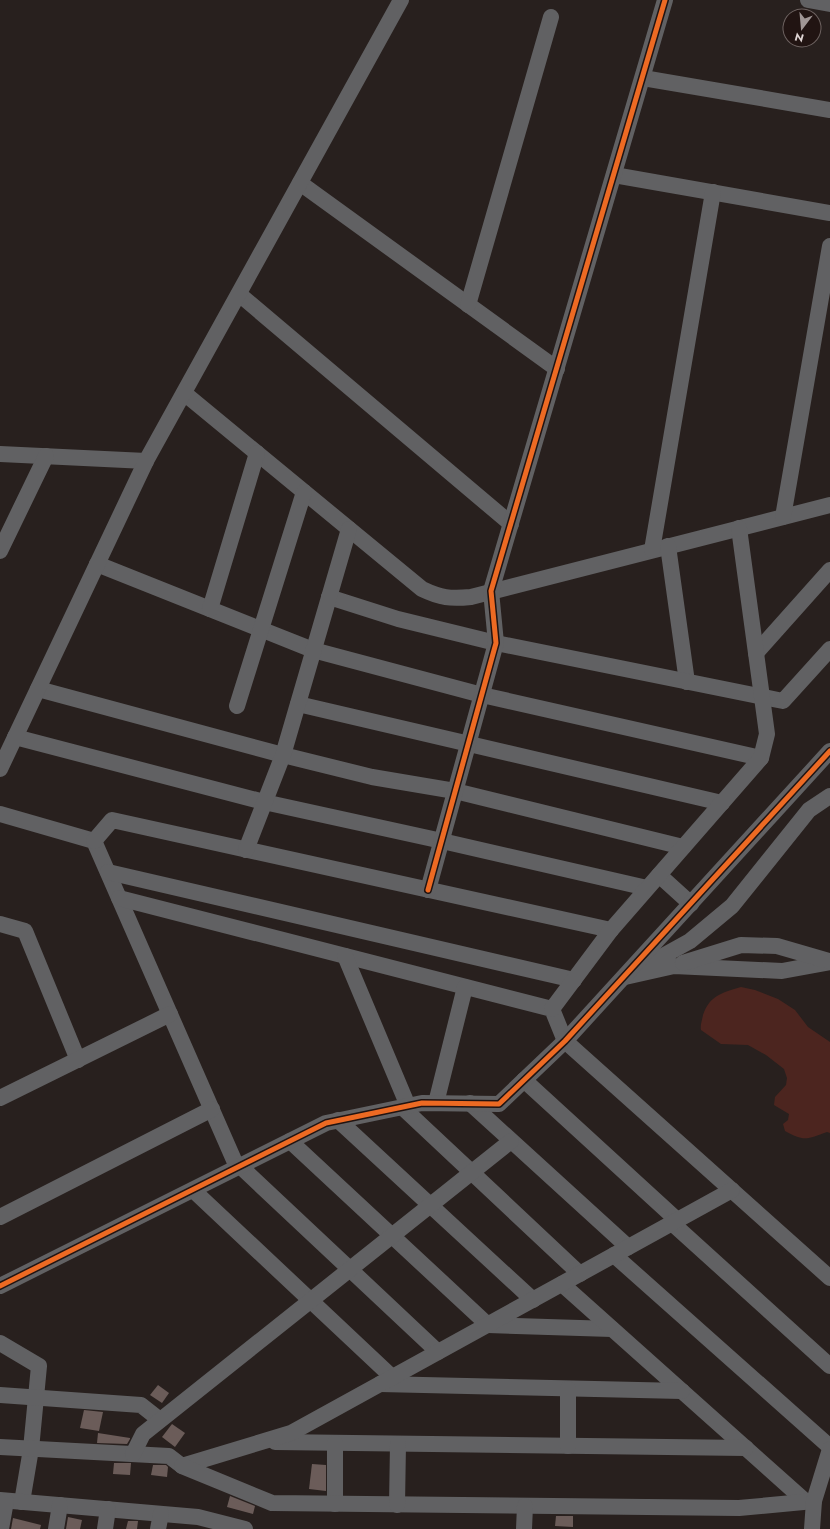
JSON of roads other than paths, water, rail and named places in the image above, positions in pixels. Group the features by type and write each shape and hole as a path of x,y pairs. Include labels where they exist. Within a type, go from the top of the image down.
{"street":[{"path":"0,769 146,461 401,0"},
{"path":"428,890 496,643 491,591 666,0"},
{"path":"808,0 830,4"},
{"path":"468,305 551,17"},
{"path":"642,78 830,110"},
{"path":"614,175 830,213"},
{"path":"300,184 557,369"},
{"path":"652,550 713,192"},
{"path":"783,517 830,246"},
{"path":"239,294 511,524"},
{"path":"184,393 422,589 436,596 453,598 471,597 830,504"},
{"path":"210,609 257,453"},
{"path":"0,454 146,461"},
{"path":"0,550 46,456"},
{"path":"237,706 304,492"},
{"path":"246,850 283,755 348,528"},
{"path":"552,1009 611,930 761,758 767,734 739,528"},
{"path":"668,546 687,682"},
{"path":"97,564 313,650 482,695 761,758"},
{"path":"756,653 830,570"},
{"path":"329,597 398,619 496,643 783,701 830,649"},
{"path":"38,689 283,755 372,777 456,791 683,847"},
{"path":"298,704 722,803"},
{"path":"15,736 264,802 647,888"},
{"path":"0,1286 326,1123 422,1103 499,1104 566,1041 830,751"},
{"path":"625,977 690,941 732,906 809,810 830,796"},
{"path":"0,814 94,841 238,1167 438,1352"},
{"path":"94,841 112,820 611,930"},
{"path":"108,872 574,980"},
{"path":"659,875 691,904"},
{"path":"119,898 552,1009"},
{"path":"0,924 25,931 78,1060"},
{"path":"625,977 674,966 741,945 777,946 830,962"},
{"path":"345,956 405,1106 472,1172 580,1274"},
{"path":"674,966 782,971 830,962"},
{"path":"436,1103 465,987"},
{"path":"552,1009 566,1041 830,1278"},
{"path":"0,1098 170,1014"},
{"path":"524,1080 674,1222 830,1366"},
{"path":"470,1103 628,1247"},
{"path":"0,1217 212,1109"},
{"path":"338,1120 533,1300"},
{"path":"290,1141 488,1325 612,1329"},
{"path":"133,1454 142,1434 511,1141"},
{"path":"193,1190 310,1300 386,1381 568,1389 682,1391"},
{"path":"182,1466 291,1433 732,1190"},
{"path":"614,1255 830,1448 809,1501 812,1529"},
{"path":"562,1284 746,1448 809,1501"},
{"path":"0,1343 39,1366 31,1449 22,1502"},
{"path":"568,1389 568,1446"},
{"path":"0,1395 141,1405 160,1420"},
{"path":"262,1442 746,1448"},
{"path":"335,1443 335,1504"},
{"path":"397,1505 398,1444"},
{"path":"0,1447 169,1456 182,1466 272,1503 739,1508 809,1501"},
{"path":"1,1529 3,1501 108,1509 159,1521 198,1517 209,1524 245,1529"},
{"path":"56,1529 60,1506"},
{"path":"524,1506 524,1529"},
{"path":"105,1529 108,1509"}]}
